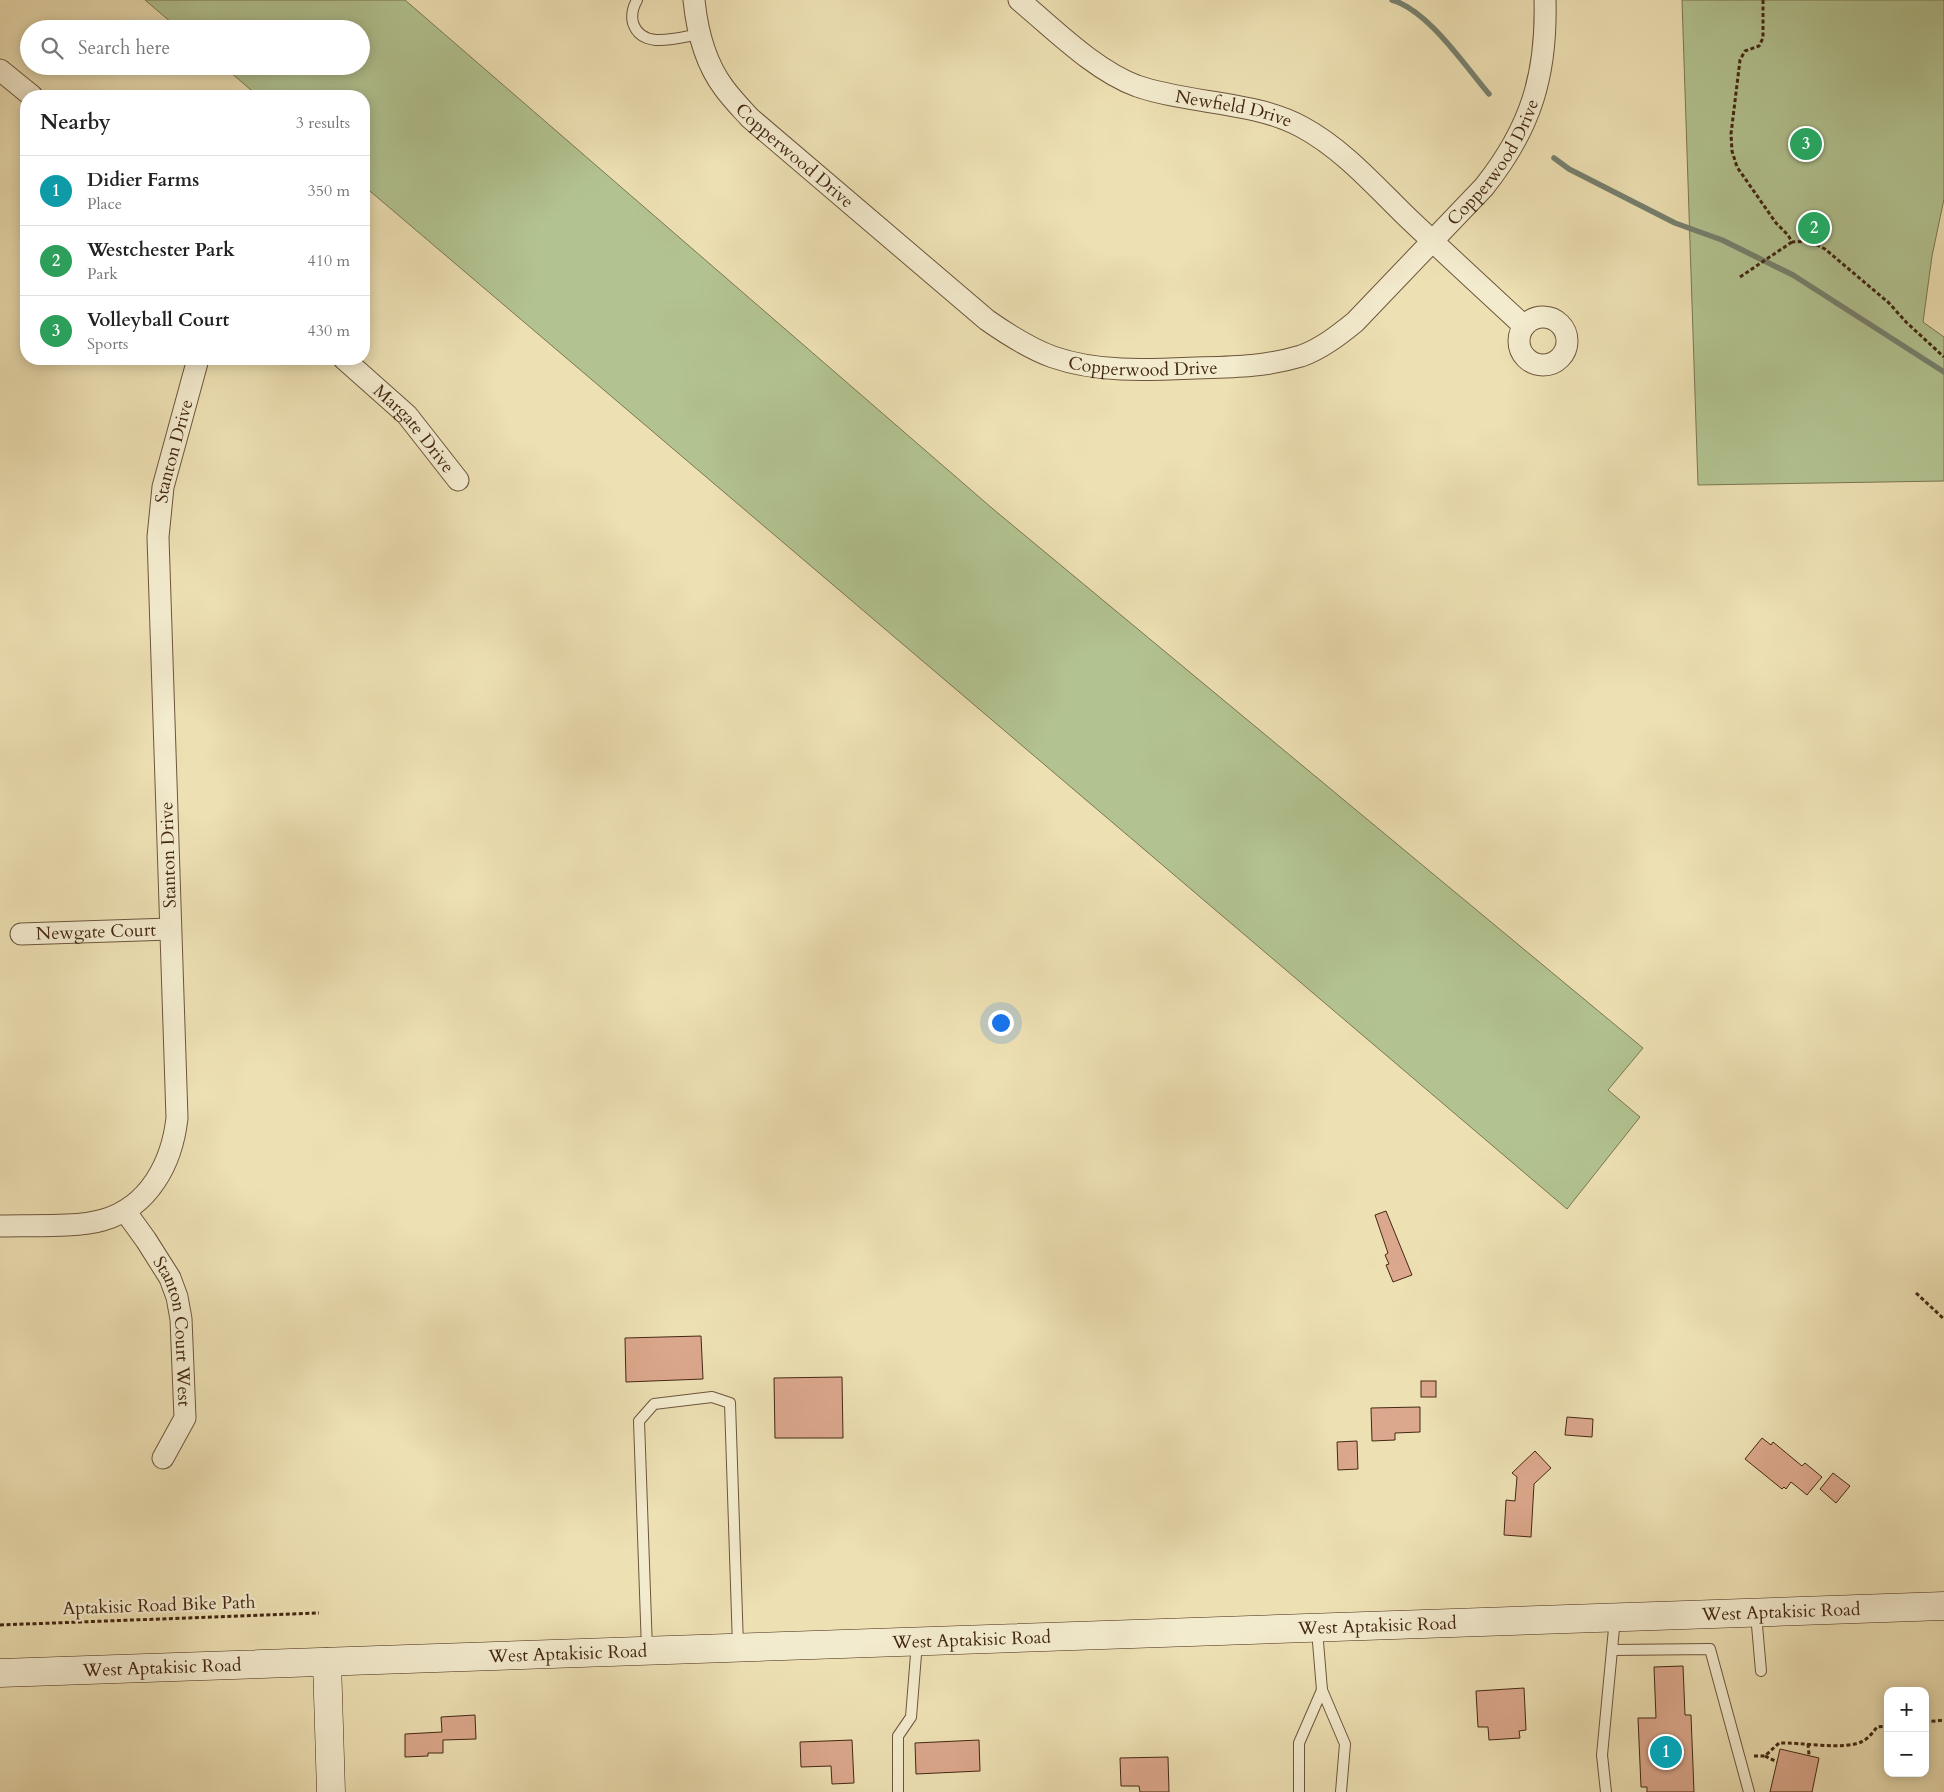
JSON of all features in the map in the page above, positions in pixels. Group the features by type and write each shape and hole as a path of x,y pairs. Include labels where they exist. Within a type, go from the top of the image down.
{"main road":[{"name":"West Aptakisic Road","path":"0,1673 1317,1626 1944,1606"},
{"path":"326,1662 331,1792"}],"street":[{"name":"Copperwood Drive","path":"694,0 700,34 711,66 723,88 750,118 987,320 1008,334 1052,356 1074,363 1134,370 1263,366 1303,355 1335,338 1355,322 1484,187 1501,166 1515,143 1539,82 1546,27 1545,0"},
{"name":"Newfield Drive","path":"1019,0 1087,57 1111,74 1138,86 1274,116 1300,126 1322,138 1346,158 1524,326"},
{"path":"0,70 25,90"},
{"name":"Stanton Drive","path":"0,1226 80,1224 102,1220 125,1211 156,1182 167,1162 175,1139 177,1118 158,537 163,487 196,365"},
{"name":"Margate Drive","path":"351,365 408,415 458,480"},
{"name":"Newgate Court","path":"21,934 170,929"},
{"name":"Stanton Court West","path":"125,1211 170,1278 177,1297 181,1319 185,1418 163,1458"}],"lane":[{"path":"637,0 633,10 633,23 645,38 659,41 700,34"},
{"path":"647,1651 639,1421 654,1404 712,1397 730,1403 738,1648"},
{"path":"1756,1613 1761,1670"},
{"path":"1606,1792 1602,1755 1615,1617"},
{"path":"1317,1626 1322,1690 1344,1744 1342,1792"},
{"path":"898,1792 898,1736 911,1717 917,1641"},
{"path":"1612,1650 1710,1649 1749,1792"},
{"path":"1299,1792 1299,1743 1322,1690"}],"path":[{"path":"1763,0 1763,38 1759,46 1745,51 1740,60 1731,134 1732,151 1737,167 1776,223 1792,242"},
{"path":"1740,277 1792,242 1809,241 1825,249 1890,303 1906,322 1944,357"},
{"path":"1916,1293 1944,1319"},
{"name":"Aptakisic Road Bike Path","path":"0,1625 319,1613"},
{"path":"1929,1722 1944,1720"},
{"path":"1765,1756 1779,1743 1846,1746 1861,1742 1877,1727 1884,1726"},
{"path":"1808,1744 1809,1756"},
{"path":"1738,1757 1765,1756 1777,1762"}],"green space":[{"path":"145,0 405,0 993,509 1643,1048 1608,1090 1640,1117 1567,1209 370,191 370,90 251,90 234,75 370,75 370,20 168,20"},
{"path":"1682,0 1944,0 1944,199 1932,256 1923,322 1944,337 1944,481 1698,485"}],"building":[{"path":"1386,1211 1412,1275 1393,1282 1386,1265 1389,1264 1385,1255 1388,1253 1375,1215"},
{"path":"701,1336 703,1379 626,1382 625,1338"},
{"path":"842,1377 843,1438 775,1438 774,1378"},
{"path":"1421,1381 1436,1381 1436,1397 1421,1397"},
{"path":"1420,1407 1420,1432 1395,1433 1395,1440 1372,1441 1371,1408"},
{"path":"1567,1417 1593,1419 1592,1437 1565,1435"},
{"path":"1762,1438 1771,1445 1773,1442 1802,1466 1805,1463 1822,1477 1807,1495 1791,1482 1786,1489 1784,1487 1782,1489 1745,1459"},
{"path":"1357,1441 1358,1469 1338,1470 1337,1442"},
{"path":"1535,1451 1551,1468 1534,1484 1531,1537 1504,1535 1506,1500 1515,1501 1517,1477 1512,1473"},
{"path":"1833,1473 1850,1486 1836,1503 1820,1489"},
{"path":"1683,1666 1685,1715 1691,1715 1694,1792 1647,1792 1647,1787 1641,1787 1638,1718 1656,1718 1654,1667"},
{"path":"1524,1688 1526,1730 1519,1731 1520,1738 1489,1740 1488,1727 1478,1727 1476,1691"},
{"path":"475,1715 476,1739 443,1740 443,1753 428,1753 428,1756 405,1757 405,1734 442,1732 441,1717"},
{"path":"852,1740 854,1783 832,1784 831,1766 801,1767 800,1742"},
{"path":"979,1740 980,1771 916,1774 915,1743"},
{"path":"1780,1749 1819,1758 1812,1792 1770,1792"},
{"path":"1168,1757 1169,1792 1140,1792 1139,1786 1121,1786 1120,1758"}],"waterway":[{"path":"1392,0 1406,6 1432,27 1489,94"},
{"path":"1554,158 1569,169 1675,223 1722,240 1793,275 1944,372"}],"place":[{"name":"Volleyball Court","path":"1806,144"},
{"name":"Westchester Park","path":"1814,228"},
{"name":"Didier Farms","path":"1666,1752"}]}
